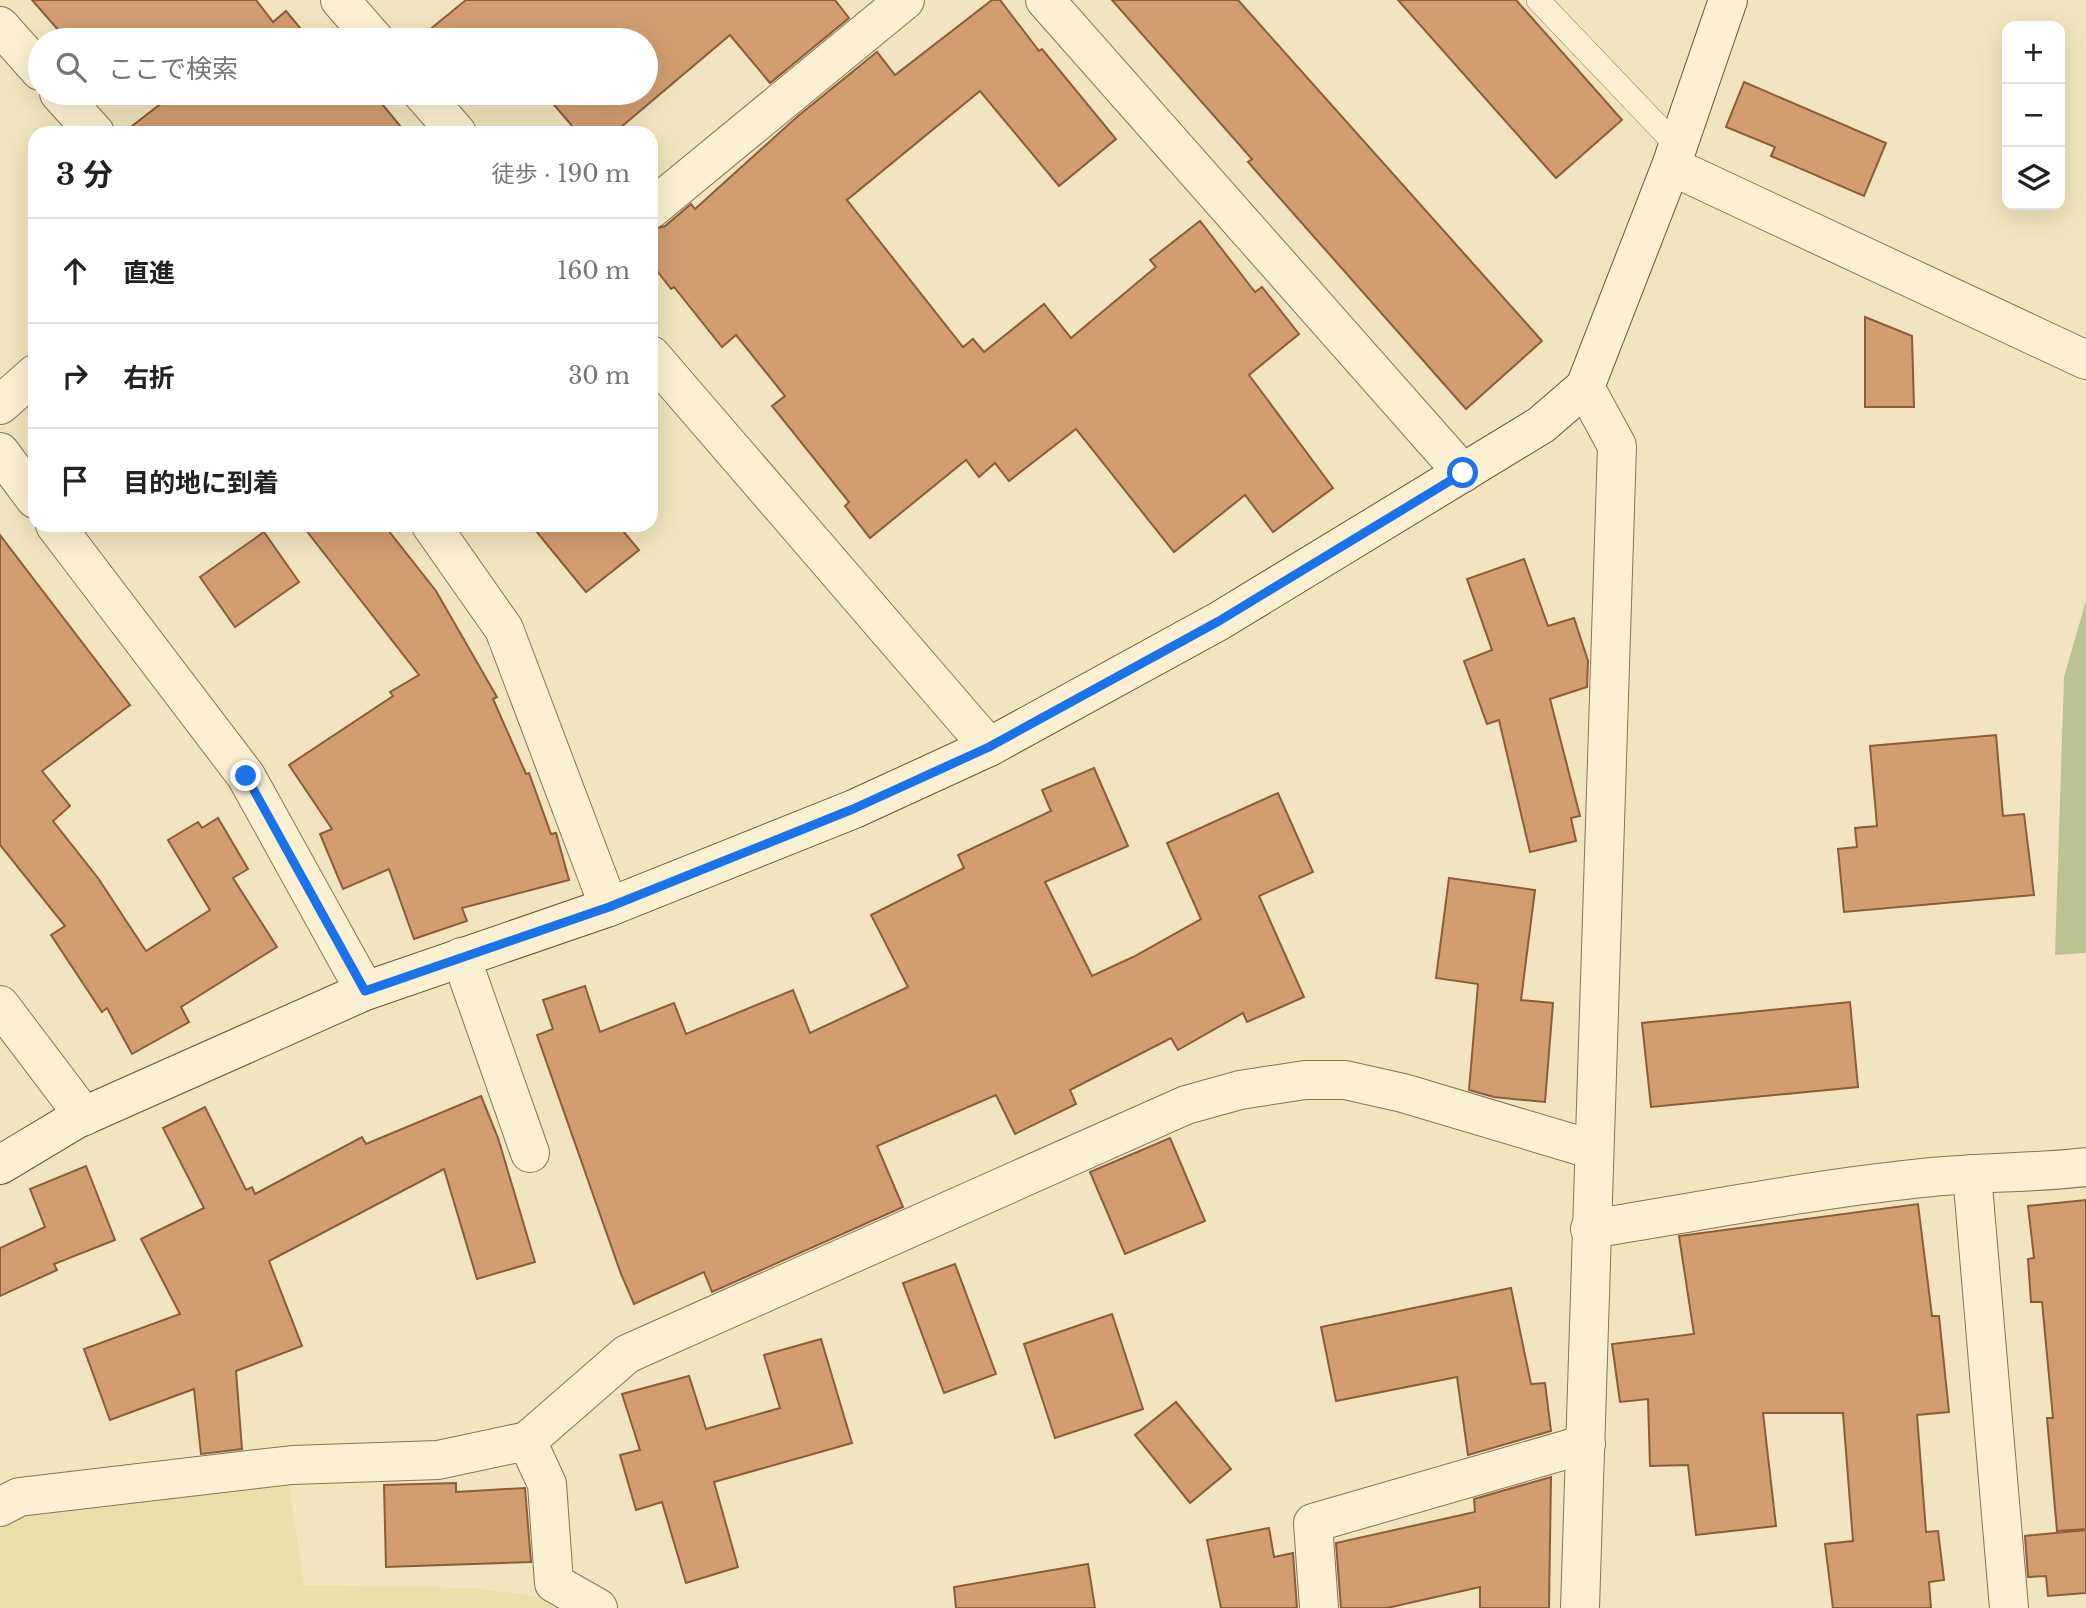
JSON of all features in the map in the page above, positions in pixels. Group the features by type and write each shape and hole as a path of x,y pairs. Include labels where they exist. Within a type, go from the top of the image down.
{"street":[{"path":"340,0 364,28"},
{"path":"658,203 905,0"},
{"path":"1045,0 1463,473"},
{"path":"0,1165 84,1116 365,991 609,907 853,809 989,747 1219,621 1541,425 1585,387 1674,157 1728,0"},
{"path":"0,26 28,58"},
{"path":"70,105 89,126"},
{"path":"432,105 451,126"},
{"path":"1674,157 2086,360"},
{"path":"658,363 989,747"},
{"path":"0,405 28,380"},
{"path":"1580,1608 1616,446 1585,387"},
{"path":"0,453 28,490"},
{"path":"60,532 246,776 365,991"},
{"path":"436,532 504,629 609,907"},
{"path":"461,957 530,1153"},
{"path":"0,1006 84,1116"},
{"path":"0,1507 19,1497 292,1465 438,1460 527,1441 626,1354 1186,1105 1240,1090 1305,1080 1345,1080 1404,1093 1594,1150"},
{"path":"1590,1230 1822,1191 1972,1174 2028,1174 2086,1167"},
{"path":"1972,1174 2009,1608"},
{"path":"527,1441 547,1484 554,1583 598,1608"},
{"path":"1319,1608 1313,1523 1586,1444"}],"lane":[{"path":"1538,0 1674,157"}],"shaded area":[{"path":"288,1478 304,1585 472,1588 543,1597 566,1608 0,1608 0,1520 19,1509"}],"green space":[{"path":"2086,601 2086,953 2055,955 2064,677"}],"building":[{"path":"32,0 256,0 273,22 286,11 300,28 56,28"},
{"path":"466,0 835,0 849,18 770,83 730,35 658,96 658,28 432,28"},
{"path":"992,0 1000,0 1039,51 1042,49 1116,139 1059,186 980,91 847,200 963,347 973,339 984,352 1044,304 1071,338 1156,267 1150,260 1200,221 1255,292 1262,287 1299,334 1249,375 1333,488 1273,532 1245,495 1174,552 1076,429 1009,481 995,463 979,477 966,460 870,538 845,506 849,502 772,406 785,396 736,335 722,347 674,287 671,289 658,272 658,228 665,226 691,204 695,209 798,116 877,52 895,75"},
{"path":"1112,0 1238,0 1542,341 1466,409 1248,162 1252,159"},
{"path":"1398,0 1516,0 1622,120 1556,178"},
{"path":"1744,82 1886,143 1864,196 1771,156 1775,147 1726,127"},
{"path":"159,105 383,105 400,126 132,126"},
{"path":"554,105 647,105 622,126 572,126"},
{"path":"1865,317 1912,336 1914,407 1865,407"},
{"path":"264,532 299,582 235,627 200,577"},
{"path":"307,532 390,532 436,591 497,697 493,699 526,774 529,773 551,834 556,833 569,880 462,908 467,921 414,939 389,869 343,889 320,834 332,829 289,765 393,696 390,692 419,675"},
{"path":"537,532 624,532 639,550 586,592"},
{"path":"0,535 130,705 42,771 70,806 53,821 98,878 146,951 210,910 168,840 198,822 202,828 218,818 248,869 233,878 277,947 181,1007 189,1022 132,1054 107,1008 102,1012 51,935 65,926 0,845"},
{"path":"1524,559 1548,626 1574,618 1588,661 1587,687 1550,699 1580,816 1571,818 1576,841 1530,852 1499,720 1487,724 1464,661 1492,650 1467,579"},
{"path":"1996,735 2003,816 2024,814 2034,895 1844,912 1838,849 1857,847 1855,828 1877,826 1870,746"},
{"path":"1094,768 1128,846 1045,882 1092,976 1133,957 1201,919 1167,843 1278,793 1313,872 1259,896 1304,997 1247,1022 1243,1013 1178,1050 1171,1038 1070,1090 1076,1104 1015,1134 996,1095 877,1146 903,1207 712,1292 704,1272 634,1304 537,1035 553,1029 543,1000 585,986 600,1032 674,1003 686,1034 793,990 810,1033 908,987 871,915 964,868 958,855 1051,811 1042,790"},
{"path":"1449,878 1535,890 1521,1000 1553,1003 1545,1102 1494,1097 1469,1090 1478,984 1436,978"},
{"path":"1850,1002 1858,1087 1651,1107 1642,1023"},
{"path":"481,1096 498,1138 535,1262 477,1279 444,1169 269,1261 302,1346 236,1371 242,1449 201,1454 194,1389 110,1420 84,1349 180,1314 141,1239 204,1208 163,1128 205,1107 246,1190 252,1187 255,1194 362,1137 366,1144"},
{"path":"1170,1138 1205,1221 1125,1254 1090,1172"},
{"path":"86,1166 115,1240 54,1264 57,1270 0,1296 0,1248 45,1227 30,1189"},
{"path":"2086,1200 2086,1529 2057,1531 2047,1418 2053,1418 2042,1302 2031,1302 2028,1259 2034,1258 2028,1206"},
{"path":"1918,1204 1932,1316 1939,1316 1949,1412 1917,1415 1926,1532 1938,1531 1944,1580 1929,1582 1931,1608 1833,1608 1825,1544 1853,1541 1843,1413 1763,1413 1776,1526 1696,1535 1688,1465 1650,1466 1648,1399 1620,1402 1612,1344 1694,1334 1679,1236"},
{"path":"955,1264 996,1374 944,1393 903,1283"},
{"path":"1511,1288 1531,1384 1545,1383 1551,1431 1468,1455 1457,1377 1336,1401 1321,1327"},
{"path":"1112,1314 1143,1409 1055,1438 1024,1344"},
{"path":"821,1339 852,1443 714,1482 738,1567 686,1583 662,1502 636,1510 620,1455 640,1450 622,1394 689,1376 706,1429 780,1408 764,1355"},
{"path":"1176,1402 1231,1469 1190,1503 1135,1435"},
{"path":"1551,1477 1549,1608 1480,1608 1480,1587 1387,1608 1341,1608 1336,1543 1475,1512 1474,1499"},
{"path":"456,1483 456,1492 525,1488 531,1562 386,1567 384,1485"},
{"path":"1269,1528 1274,1557 1293,1553 1297,1608 1221,1608 1207,1540"},
{"path":"2086,1530 2086,1593 2048,1596 2046,1576 2028,1577 2025,1536"},
{"path":"1088,1564 1095,1608 956,1608 954,1587"}],"route":[{"path":"246,776 365,991 609,907 853,809 989,747 1219,621 1463,473"}]}
